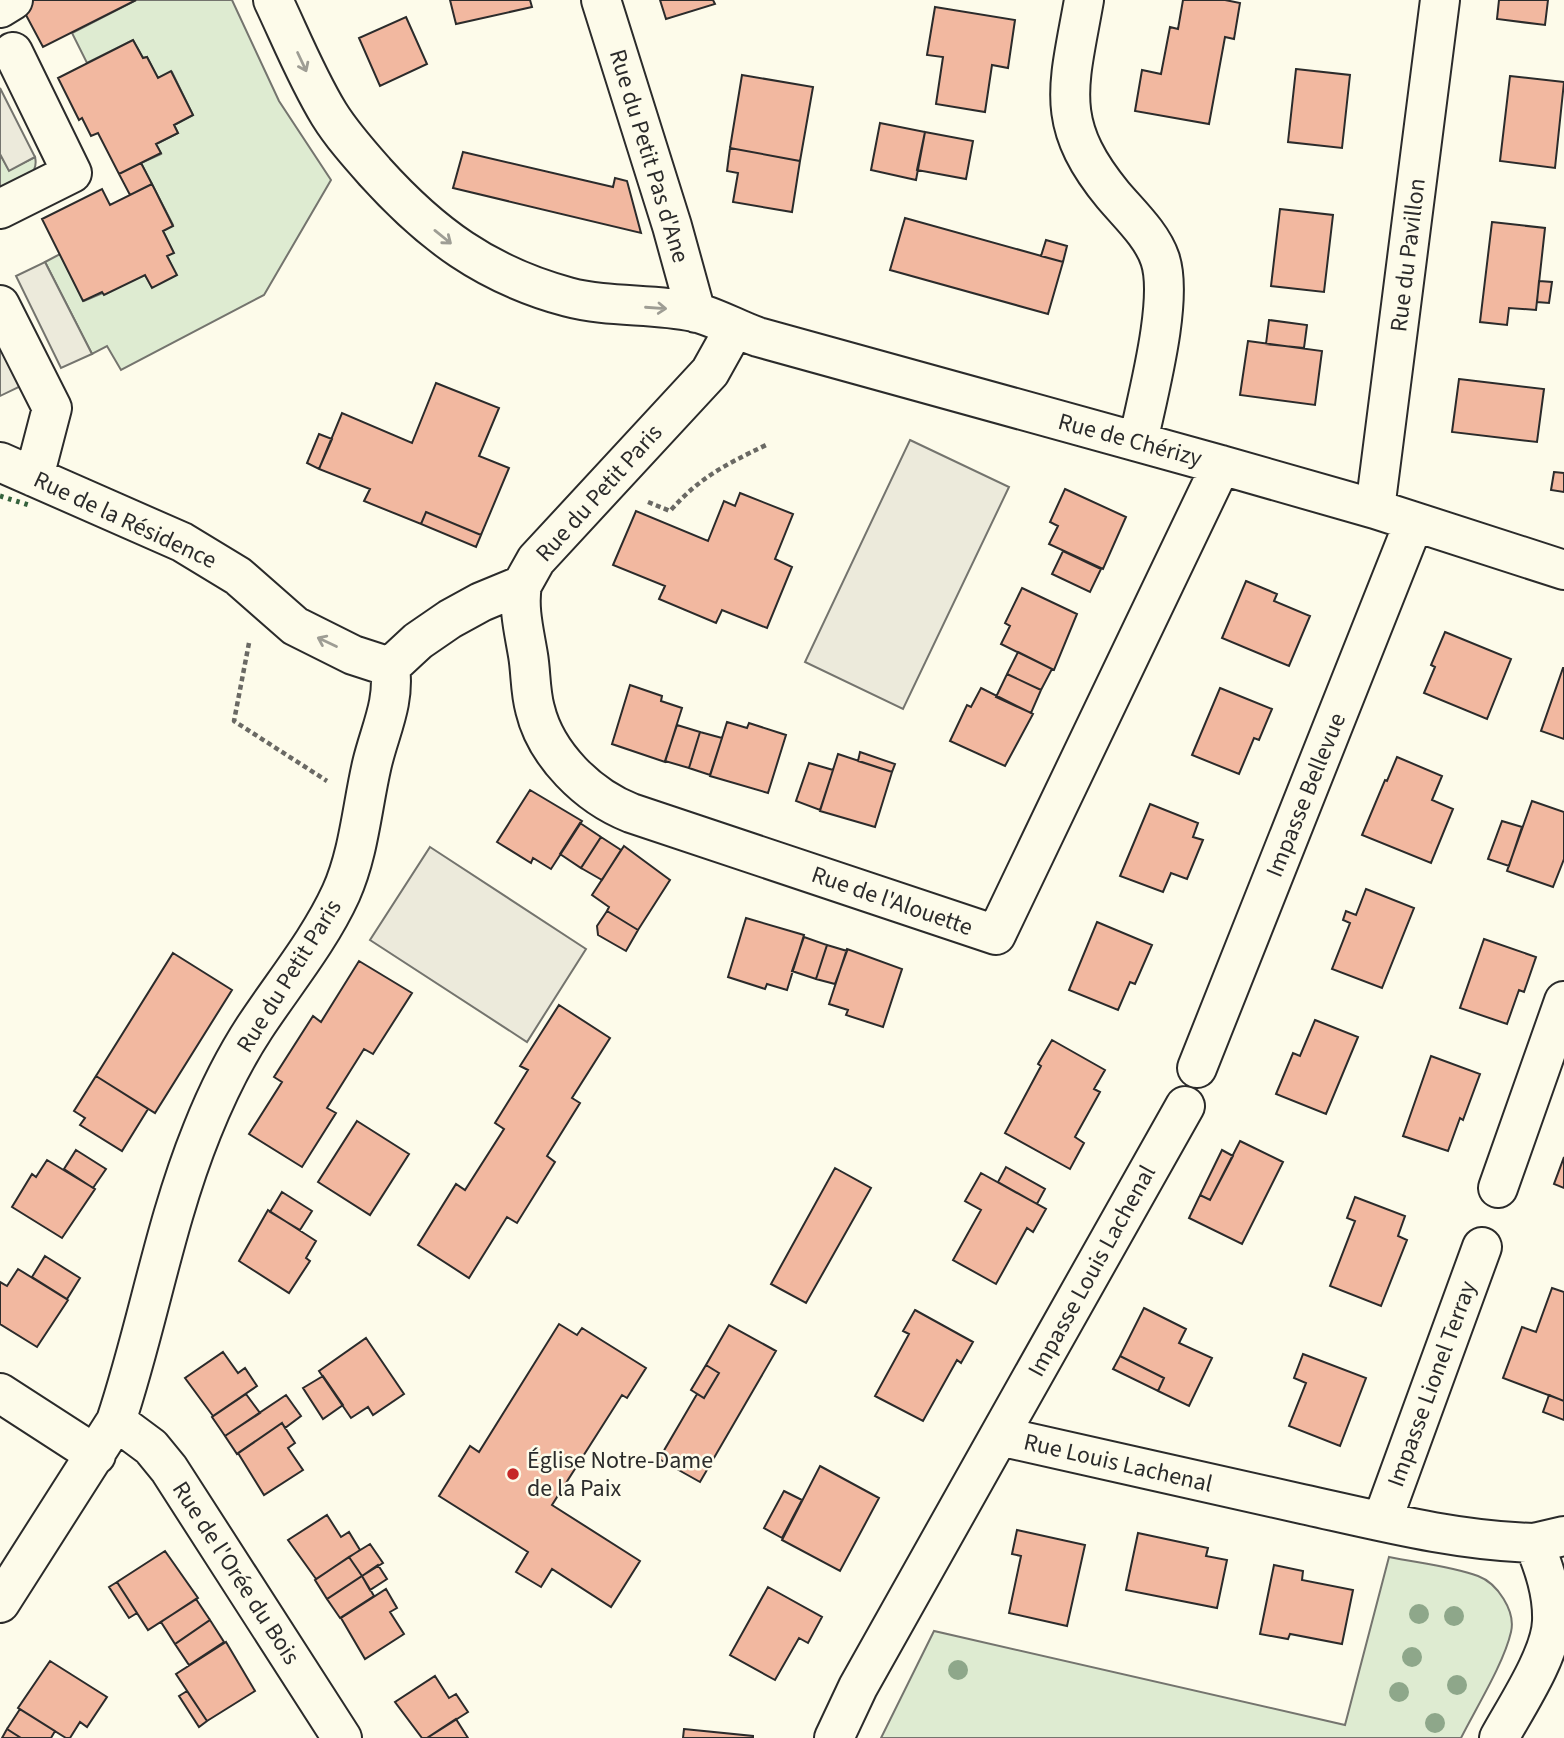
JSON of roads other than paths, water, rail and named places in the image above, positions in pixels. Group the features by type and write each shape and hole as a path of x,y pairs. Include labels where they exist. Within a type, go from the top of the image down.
{"street":[{"path":"0,8 13,0"},
{"name":"Rue de Chérizy","path":"273,0 330,115 390,188 418,217 452,245 494,269 568,297 696,313 734,329 1375,509 1564,570"},
{"name":"Rue du Petit Pas d'Ane","path":"601,0 672,226 696,313"},
{"path":"1084,0 1070,79 1072,124 1081,149 1097,175 1148,238 1160,258 1164,282 1163,309 1138,442"},
{"name":"Rue du Pavillon","path":"1375,509 1440,0"},
{"path":"0,209 72,173 13,52"},
{"path":"0,305 52,408 34,477"},
{"name":"Rue du Petit Paris","path":"0,1603 116,1421 166,1237 203,1129 225,1080 253,1029 325,924 342,891 352,860 374,756 391,703 393,685 390,667 418,641 450,619 522,584 536,560 710,372 734,329"},
{"name":"Rue de la Résidence","path":"0,463 182,542 238,576 295,626 354,655 390,667"},
{"name":"Rue de l'Alouette","path":"522,584 522,618 535,710 550,742 570,771 597,795 631,813 996,936 1221,465"},
{"name":"Impasse Bellevue","path":"1197,1068 1414,522"},
{"path":"1498,1188 1564,1001"},
{"name":"Impasse Louis Lachenal","path":"999,1436 1185,1106"},
{"name":"Impasse Lionel Terray","path":"1382,1521 1482,1247"},
{"path":"0,1393 96,1455"},
{"name":"Rue de l'Orée du Bois","path":"116,1421 151,1447 169,1469 342,1738"},
{"name":"Rue Louis Lachenal","path":"834,1738 858,1687 999,1436 1457,1536 1502,1542 1549,1540"},
{"path":"1499,1738 1546,1650 1552,1623 1546,1576 1549,1540"}],"place":[{"name":"Église Notre-Dame de la Paix","path":"513,1474"}]}
